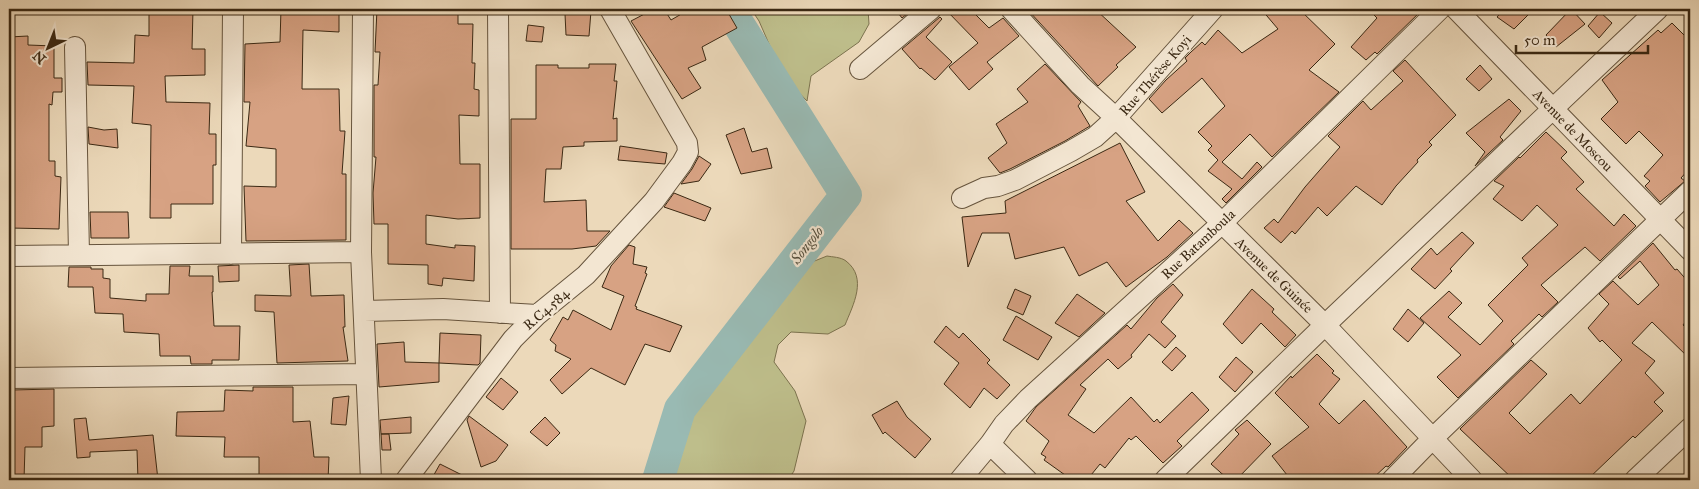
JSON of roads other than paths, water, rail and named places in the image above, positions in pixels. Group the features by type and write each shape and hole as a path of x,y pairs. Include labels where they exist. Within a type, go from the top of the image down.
{"street":[{"path":"230,254 232,9"},
{"path":"363,9 361,252 372,480"},
{"path":"498,9 500,313"},
{"name":"R.C4.584","path":"406,480 513,339 537,315 586,275 654,200 688,152 687,143 610,9"},
{"path":"860,69 931,9"},
{"name":"Avenue de Guinée","path":"1011,9 1080,85 1116,118 1325,325 1472,480"},
{"name":"Rue Thérèse Koyi","path":"962,198 984,188 998,186 1014,180 1071,152 1095,137 1116,118 1213,9"},
{"name":"Rue Batamboula","path":"960,480 1004,424 1028,399 1221,224 1440,9"},
{"name":"Avenue de Moscou","path":"1456,9 1690,250"},
{"path":"1165,480 1325,325 1658,9"},
{"path":"75,47 79,256"},
{"path":"1392,480 1432,439 1690,191"},
{"path":"9,256 361,252"},
{"path":"364,311 443,308 537,315"},
{"path":"9,378 366,374"},
{"path":"1635,480 1690,428"},
{"path":"990,444 1026,480"}],"waterway":[{"name":"Songolo","path":"658,480 680,409 846,195 729,9"}]}
